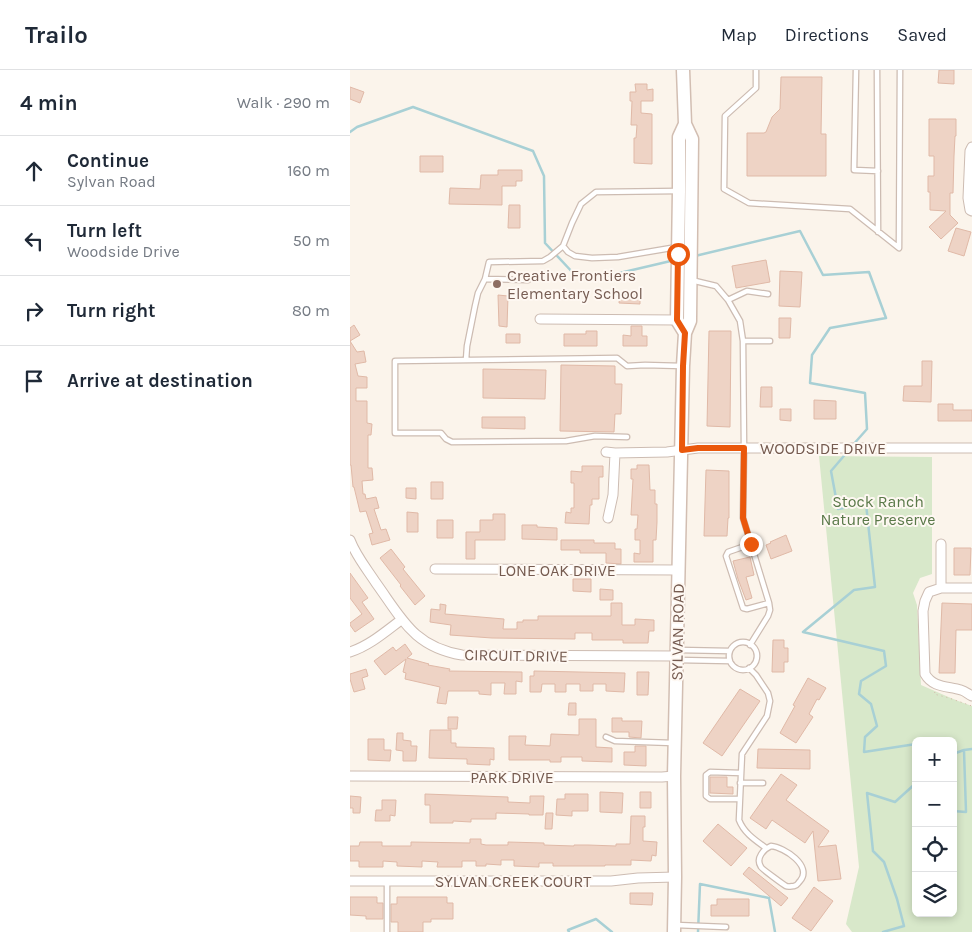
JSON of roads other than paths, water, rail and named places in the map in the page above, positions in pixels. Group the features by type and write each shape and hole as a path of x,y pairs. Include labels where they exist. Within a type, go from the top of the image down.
{"main road":[{"name":"SYLVAN ROAD","path":"677,320 692,191 692,139 685,124 683,70"},
{"name":"SYLVAN ROAD","path":"674,928 674,776 683,366 685,333 690,321 690,280 683,256 679,191 679,137 685,124"},
{"path":"677,320 685,333"}],"street":[{"path":"972,147 970,151 968,198 970,210 972,211"},
{"path":"540,319 677,320"},
{"name":"WOODSIDE DRIVE","path":"608,518 613,495 610,453 667,452 698,448 972,448"},
{"name":"CIRCUIT DRIVE","path":"350,540 360,560 401,620 421,639 440,650 462,655 677,655"},
{"path":"941,544 941,588"},
{"name":"LONE OAK DRIVE","path":"435,569 679,570"},
{"path":"972,588 941,588 929,592 925,601 924,611 926,674 932,683 963,690 972,696"},
{"path":"350,652 375,640 401,620"},
{"name":"PARK DRIVE","path":"350,776 674,776"},
{"name":"SYLVAN CREEK COURT","path":"350,882 611,881 675,877"}],"lane":[{"path":"756,70 756,88 725,116 724,189 749,203 850,209 899,248 900,70"},
{"path":"856,70 854,170 878,171"},
{"path":"877,70 878,232"},
{"path":"466,360 474,306 489,262 543,261 551,257 561,248 581,204 596,192 679,191"},
{"path":"561,248 575,256 592,258 683,256"},
{"path":"484,279 528,280"},
{"path":"690,280 716,286 728,300 740,321 743,341 743,518 770,610 750,645"},
{"path":"728,300 747,291 768,294"},
{"path":"743,341 770,341"},
{"path":"627,436 595,436 566,441 452,442 441,433 395,433 395,361 617,358 627,366 683,366"},
{"path":"751,544 728,552 726,556 743,608 747,609 769,602"},
{"path":"743,642 750,645 754,649 755,662 749,668 740,670 732,665 729,656 730,651 739,643 743,642"},
{"path":"677,655 730,651"},
{"path":"677,655 730,661"},
{"path":"749,668 756,674 768,693 770,708 768,716 742,754 739,820 746,832 766,848"},
{"path":"606,737 615,742 675,742"},
{"path":"740,773 710,772 706,775 706,796 710,799 740,799"},
{"path":"740,783 763,783"},
{"path":"776,846 797,859 802,865 804,872 803,878 798,884 787,886 761,867 760,854 766,848 776,846"},
{"path":"387,881 387,932"},
{"path":"674,928 692,926 726,927"}],"waterway":[{"path":"350,132 357,127 413,107 533,151 544,176 545,243 575,275 611,275 675,260"},
{"path":"695,256 800,231 823,275 869,272 886,318 830,328 812,355 810,383 865,393 867,429 852,446"},
{"path":"849,450 831,471 838,509 866,504 875,587 854,590 803,632 884,651 886,666 861,681 859,694 871,704 877,726 865,737 864,752 912,745"},
{"path":"957,753 972,749"},
{"path":"957,811 966,812 964,750"},
{"path":"883,932 904,926 884,862 873,851 867,793 895,802 912,787"},
{"path":"698,932 700,884 769,898 775,932"},
{"path":"569,932 568,930 596,919 612,932"}],"place":[{"name":"Creative Frontiers Elementary School","path":"497,284"}],"park label":[{"name":"Stock Ranch Nature Preserve","path":"878,510"}]}
